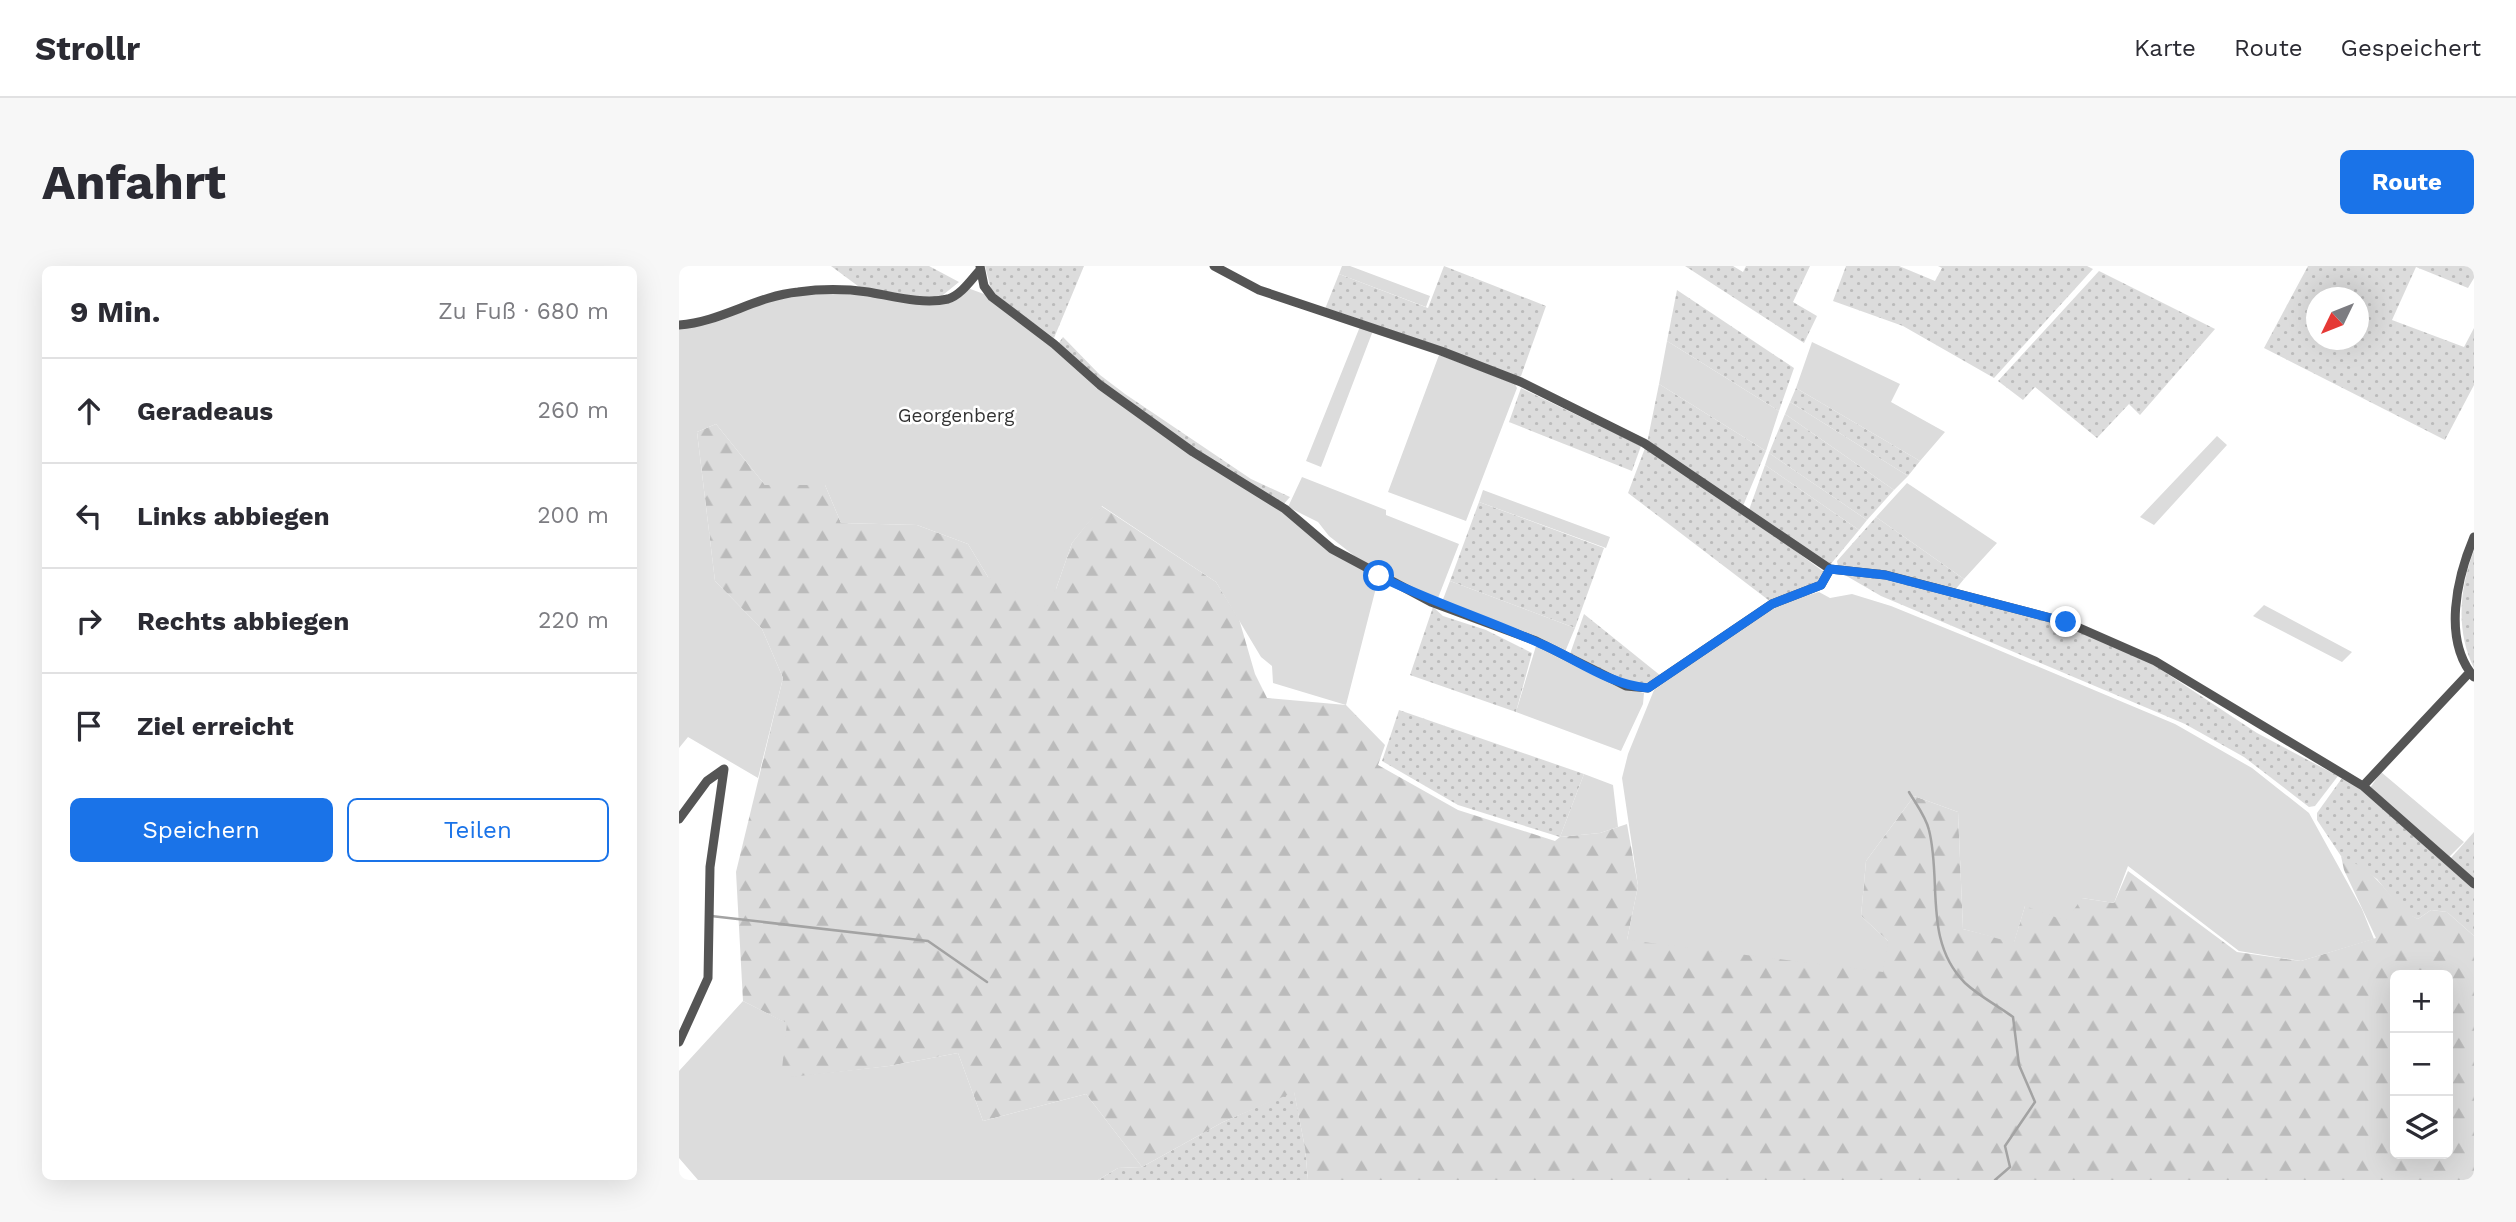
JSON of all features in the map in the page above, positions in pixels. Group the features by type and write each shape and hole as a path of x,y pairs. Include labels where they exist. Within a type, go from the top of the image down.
{"street":[{"path":"1214,266 1259,290 1441,351 1521,382 1632,436 1830,569 1885,575 2066,622 2155,661 2363,786 2474,884"},
{"path":"980,268 984,286 992,297 1054,344 1100,385 1193,452 1285,509 1332,549 1431,602 1536,641 1626,686 1648,688 1772,604 1821,585 1830,569"},
{"path":"679,325 711,320 775,296 798,292 866,292 894,298 948,299 965,286 980,268"},
{"path":"2363,786 2472,675 2462,653 2454,611 2459,578 2474,537"},
{"path":"679,818 707,781 724,768 710,867 708,978 679,1042"}],"green space":[{"path":"831,266 929,266 959,282 938,299 866,292"},
{"path":"985,266 1084,266 1054,338 992,293"},
{"path":"1342,266 1350,266 1430,296 1426,307 1339,274"},
{"path":"1444,266 1546,306 1521,376 1517,378 1325,309 1339,274 1428,308"},
{"path":"1685,266 1733,266 1743,272 1746,266 1810,266 1793,302 1817,316 1804,343"},
{"path":"1846,266 1899,266 1935,281 1942,268 1938,266 2087,266 2093,269 1994,378 1903,326 1833,301"},
{"path":"2308,266 2474,266 2474,278 2468,288 2416,267 2392,320 2464,347 2474,328 2474,385 2445,440 2264,348"},
{"path":"2099,271 2215,329 2140,415 2129,404 2097,438 2035,387 2023,400 1998,381"},
{"name":"Georgenberg","path":"965,287 992,297 1100,385 1379,576 1346,705 1273,683 1272,666 1261,657 1216,582 1102,506 1072,543 1056,589 1043,608 988,577 968,544 917,525 841,523 825,485 765,485 716,424 697,432 715,581 762,629 783,678 758,778 688,737 679,748 679,325 798,292 948,299"},
{"path":"1677,290 1794,368 1779,411 1667,341"},
{"path":"1361,324 1374,328 1321,467 1306,461"},
{"path":"1063,337 1100,375 1125,394 1251,479 1290,497 1283,505 1167,430 1111,389 1058,344"},
{"path":"1667,341 1779,411 1766,451 1659,384"},
{"path":"1812,342 1900,384 1891,402 1945,432 1920,461 1796,388"},
{"path":"1439,355 1515,384 1517,388 1466,521 1388,492"},
{"path":"1659,384 1766,451 1743,506 1647,443"},
{"path":"1521,388 1641,446 1632,471 1509,422"},
{"path":"1796,388 1920,461 1908,476 1790,402"},
{"path":"1790,402 1908,476 1894,490 1785,414"},
{"path":"1785,414 1894,490 1867,520 1769,453"},
{"path":"716,424 765,485 825,485 841,523 917,525 968,544 988,577 1056,589 1072,543 1101,506 1216,582 1239,619 1255,674 1267,698 1346,705 1385,745 1378,765 1458,810 1555,841 1560,837 1600,833 1627,824 1638,886 1627,940 1888,941 1861,916 1866,861 1914,796 1958,812 1963,929 2014,942 2025,906 2082,898 2114,903 2128,871 2237,952 2301,961 2376,938 2344,870 2341,856 2369,873 2412,916 2418,919 2431,910 2447,912 2474,936 2474,1180 1308,1180 1294,1092 1223,1122 1142,1167 1086,1094 983,1121 958,1053 889,1066 780,1079 786,1023 743,1001 736,872 783,678 762,629 715,581 697,432"},
{"path":"2217,436 2227,445 2154,525 2140,517"},
{"path":"1645,448 1744,513 1824,572 1818,581 1771,602 1628,493"},
{"path":"1769,453 1867,520 1859,530 1765,465"},
{"path":"1765,465 1859,530 1830,565 1749,510"},
{"path":"1302,477 1386,510 1386,515 1459,544 1438,598 1432,600 1380,576 1329,536 1318,522 1288,507"},
{"path":"1907,483 1997,543 1964,579 1876,517"},
{"path":"1483,490 1610,537 1606,548 1479,502"},
{"path":"1479,502 1604,548 1575,628 1450,581"},
{"path":"1876,517 1964,579 1955,590 1838,566 1837,561"},
{"path":"2474,550 2474,668 2464,639 2462,609 2465,579"},
{"path":"1838,571 1886,578 2067,626 2151,663 2257,733 2338,776 2315,806 2309,807 2244,757 2185,724 1881,596"},
{"path":"1450,581 1575,628 1565,652 1442,602"},
{"path":"1819,592 1830,598 1852,594 1891,606 2175,724 2252,768 2309,813 2362,909 2374,939 2301,961 2239,951 2128,866 2114,903 2082,898 2066,921 2025,906 2014,943 1963,929 1958,812 1914,796 1866,861 1861,916 1888,941 1883,972 1627,940 1638,886 1622,778 1628,754 1654,690 1774,605"},
{"path":"2264,605 2352,652 2342,662 2253,616"},
{"path":"1433,607 1443,616 1486,630 1532,653 1516,712 1410,675"},
{"path":"1584,614 1661,676 1650,682 1627,683 1604,674 1570,654"},
{"path":"1536,646 1616,686 1644,693 1643,704 1621,751 1516,712"},
{"path":"1399,710 1584,774 1560,837 1458,805 1382,761"},
{"path":"2381,772 2464,842 2449,857 2370,788"},
{"path":"1584,774 1613,785 1618,827 1600,833 1560,837"},
{"path":"2342,778 2360,788 2474,888 2474,936 2447,912 2431,910 2418,919 2404,913 2377,879 2341,856 2317,820 2317,813"},
{"path":"2474,832 2474,879 2450,859"},
{"path":"743,1001 787,1023 781,1078 889,1066 958,1053 983,1121 1086,1094 1142,1167 1118,1168 1098,1180 698,1180 679,1158 679,1071"},
{"path":"1294,1091 1308,1180 1098,1180 1118,1168 1142,1167 1223,1122"}],"waterway":[{"path":"1909,792 1929,830 1933,849 1936,910 1943,949 1965,983 2013,1017 2019,1065 2035,1102 2005,1146 2010,1167 1995,1180"},
{"path":"711,916 928,941 987,982"}],"route":[{"path":"1379,576 1431,602 1440,603 1536,641 1626,686 1648,688 1772,604 1821,585 1830,569 1885,575 2066,622"}]}
